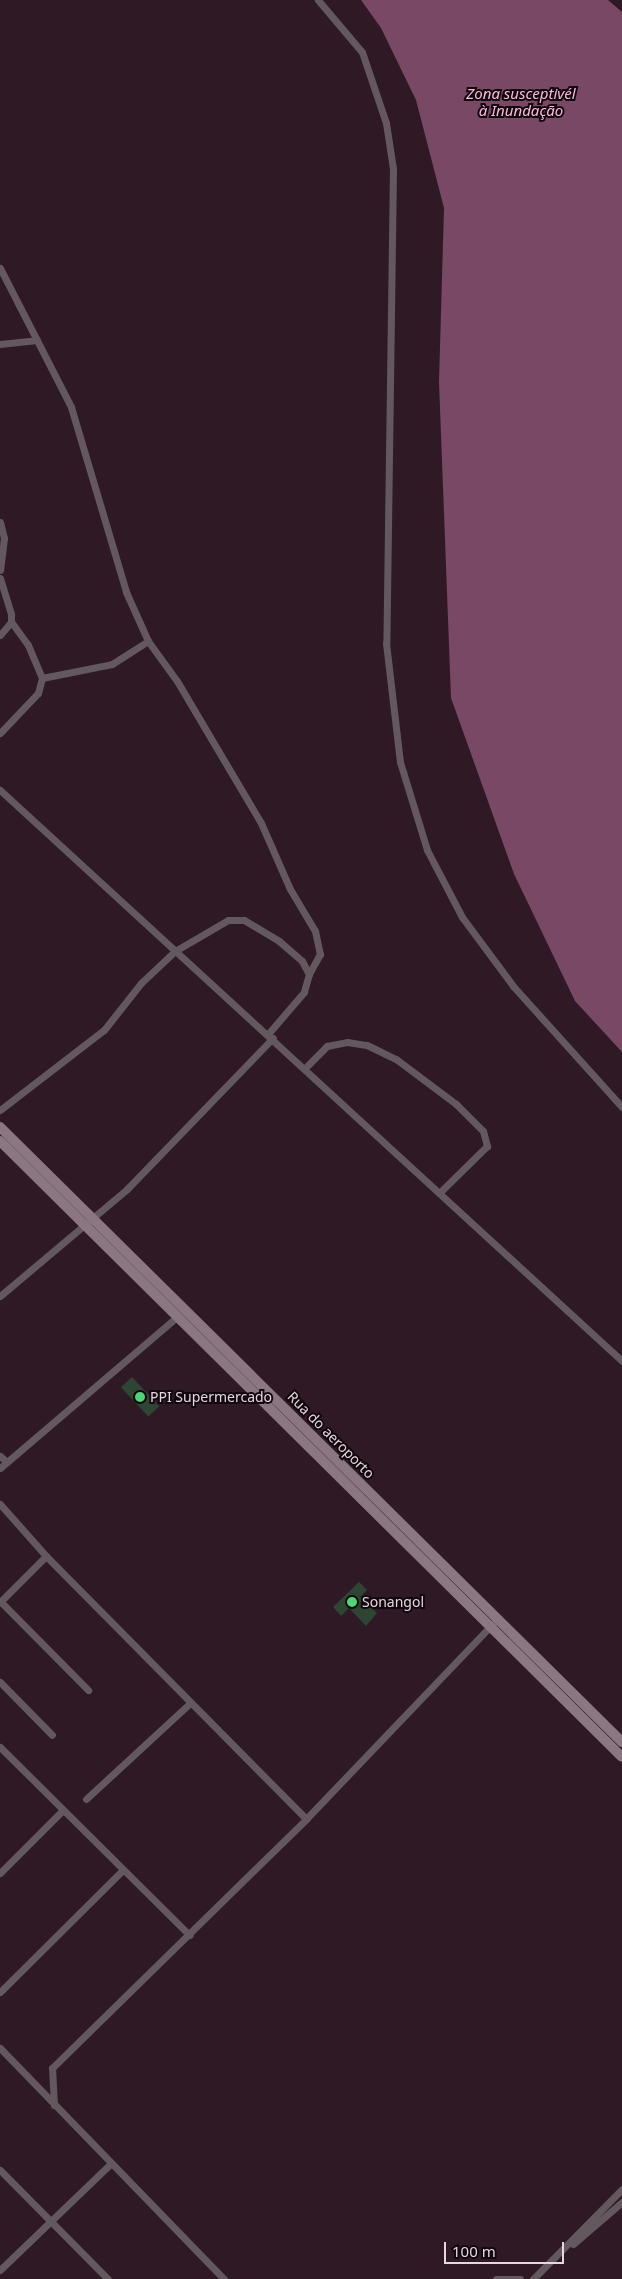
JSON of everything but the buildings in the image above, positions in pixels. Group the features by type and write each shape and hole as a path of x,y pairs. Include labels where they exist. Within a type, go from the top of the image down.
{"main road":[{"name":"Rua do aeroporto","path":"0,1126 177,1317 494,1623 620,1737"},
{"name":"Rua do aeroporto","path":"0,1142 88,1221 494,1623 622,1757"}],"street":[{"path":"318,0 362,52 386,123 393,169 386,643 400,762 427,850 462,917 513,986 622,1107"},
{"path":"0,268 71,407 126,592 148,641 177,681 261,823 290,889 315,931 320,954 309,974 304,992 271,1036 136,1181 0,1296"},
{"path":"0,344 37,340"},
{"path":"0,522 4,538 0,570"},
{"path":"0,578 11,622 28,645 42,678 38,693 0,733"},
{"path":"0,635 11,622"},
{"path":"42,678 106,666 148,641"},
{"path":"0,790 175,951 271,1036 622,1361"},
{"path":"0,1110 104,1030 141,983 175,951 213,926 238,919 279,941 302,961 309,974"},
{"path":"305,1068 327,1046 346,1042 368,1045 396,1059 456,1104 484,1131 487,1146 440,1192"},
{"path":"0,1468 177,1317"},
{"path":"0,1456 6,1462"},
{"path":"0,1504 46,1556 306,1819"},
{"path":"46,1556 0,1602 88,1690"},
{"path":"54,2105 52,2068 306,1819 494,1623"},
{"path":"0,1682 52,1736"},
{"path":"86,1799 190,1703"},
{"path":"1,1749 189,1935"},
{"path":"0,1873 63,1810"},
{"path":"0,1992 123,1870"},
{"path":"0,2048 110,2164 224,2279"},
{"path":"0,2270 49,2219 110,2164"},
{"path":"0,2170 108,2279"},
{"path":"533,2279 622,2189"},
{"path":"533,2279 622,2202"},
{"path":"496,2279 520,2279"}],"water":[{"name":"Zona susceptivél à Inundação","path":"361,0 608,0 622,12 622,1052 575,1001 514,874 451,698 439,382 444,208 416,100 381,28"}],"place":[{"name":"PPI Supermercado","path":"140,1397"},
{"name":"Sonangol","path":"352,1602"}]}
